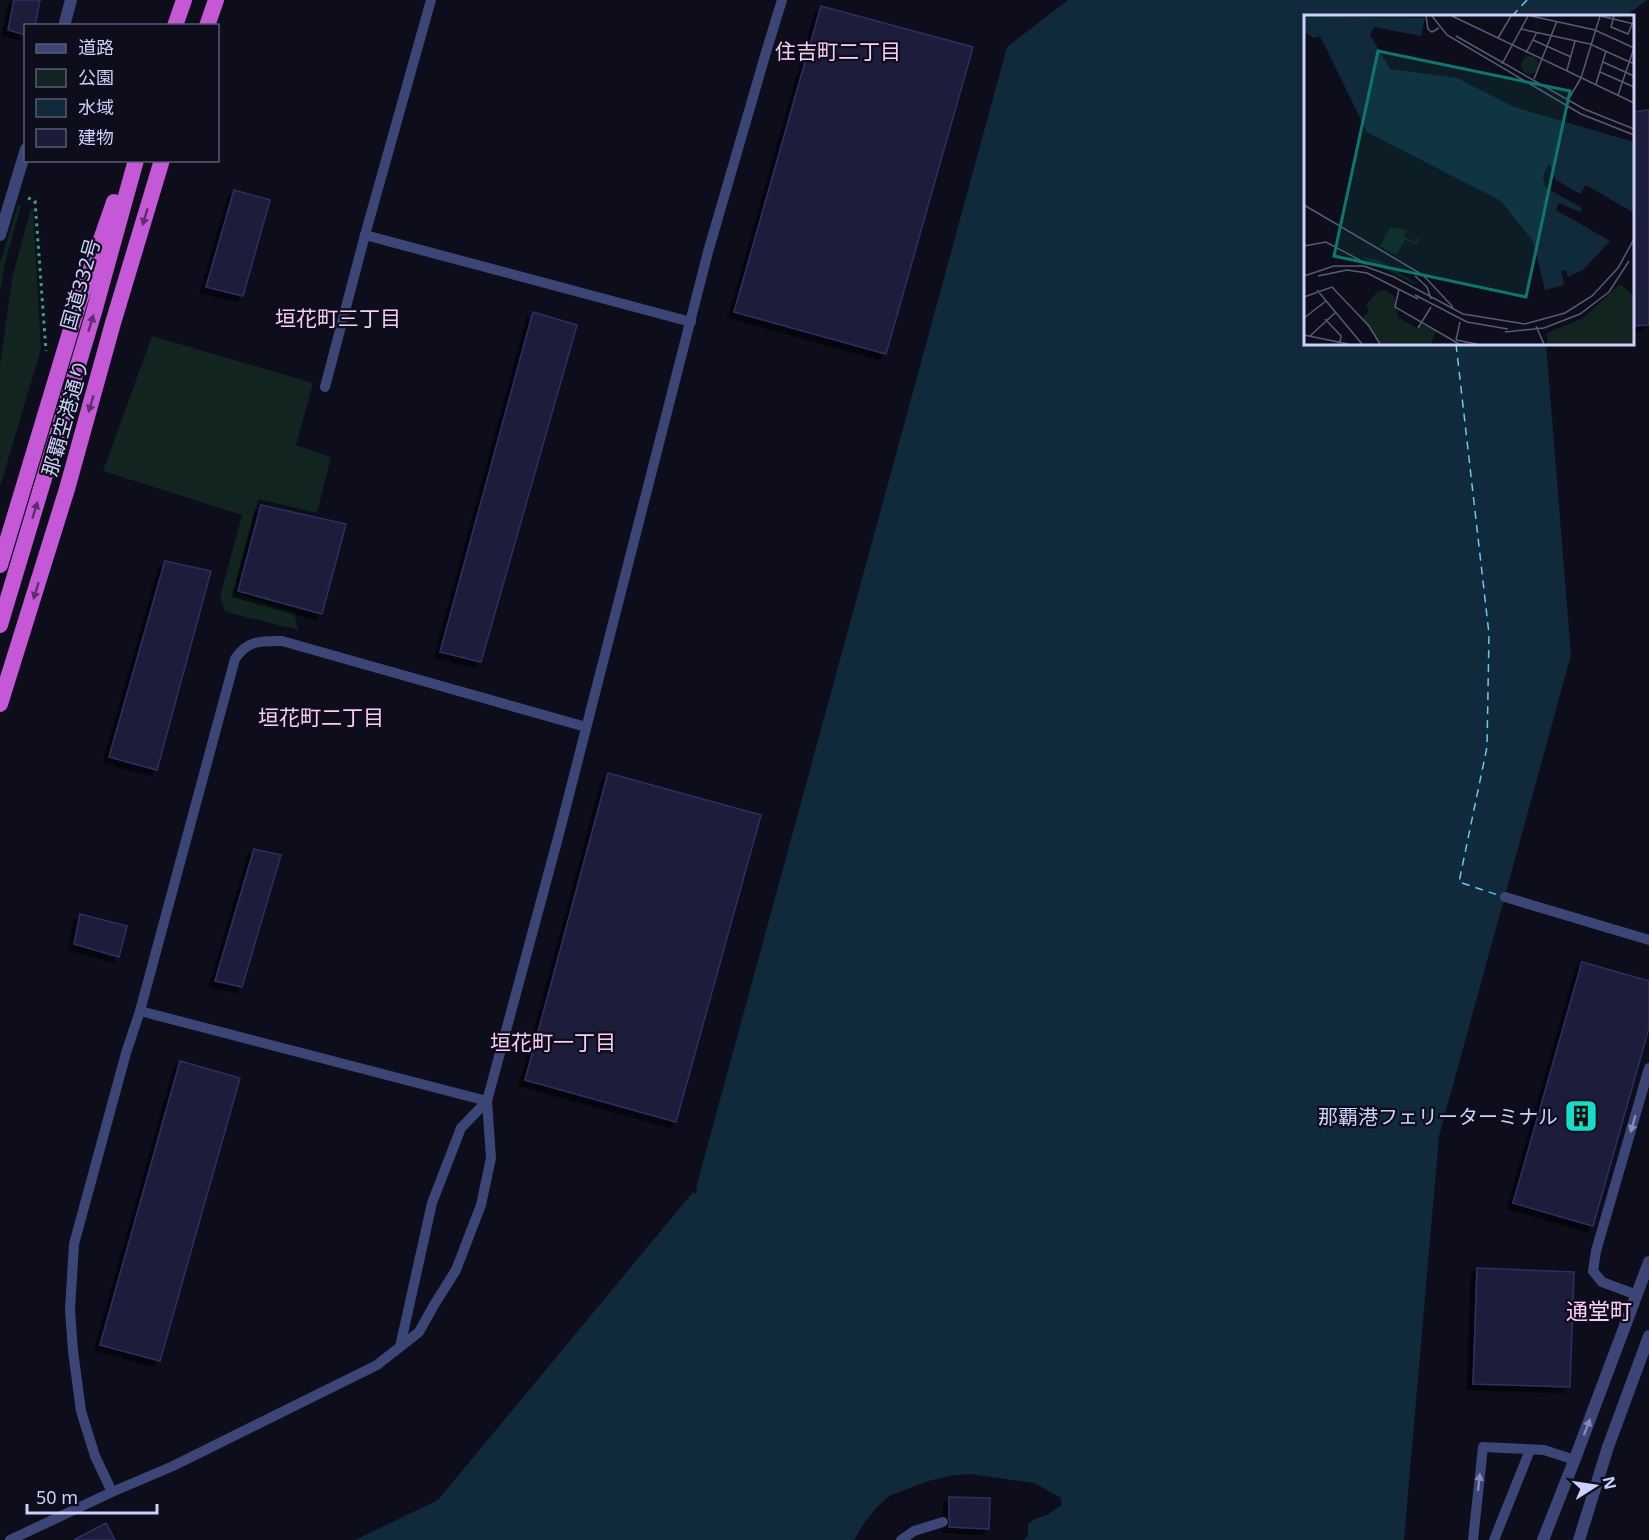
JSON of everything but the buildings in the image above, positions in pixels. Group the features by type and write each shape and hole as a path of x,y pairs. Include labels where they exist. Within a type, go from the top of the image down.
{"highway":[{"path":"177,24 184,0"},
{"path":"208,24 216,0"},
{"name":"国道332号","path":"0,564 75,317 128,162"},
{"name":"国道332号","path":"0,625 94,312 135,162"},
{"name":"那覇空港通り","path":"4,692 67,489 113,323 161,162"},
{"path":"0,704 4,692"}],"street":[{"path":"64,24 71,0"},
{"path":"0,235 24,156"},
{"path":"1543,1540 1649,1262"},
{"path":"1579,1540 1608,1448 1649,1336"}],"lane":[{"path":"325,387 431,0"},
{"path":"10,1540 173,1466 377,1365 419,1332 456,1270 481,1205 491,1158 487,1101 712,241 782,0"},
{"path":"365,235 692,322"},
{"path":"112,1492 95,1456 81,1411 70,1310 74,1244 126,1053 140,1011 235,659 241,649 249,644 282,641 586,727"},
{"path":"1505,897 1649,940"},
{"path":"140,1011 487,1101"},
{"path":"1637,1295 1602,1282 1593,1271 1596,1251 1649,1068"},
{"path":"400,1347 432,1203 461,1128 487,1101"},
{"path":"1473,1540 1483,1447 1544,1450 1575,1460"},
{"path":"1494,1540 1530,1450"},
{"path":"901,1540 920,1529 943,1522"}],"path":[{"path":"28,198 35,201 46,351"}],"green space":[{"path":"18,205 21,206 5,263 0,293 0,263"},
{"path":"31,208 33,209 41,349 0,487 0,366 12,278"},
{"path":"152,336 313,383 296,445 331,457 317,513 258,499 234,593 294,612 298,630 225,611 220,597 242,515 103,471"}],"water":[{"path":"1068,0 1647,0 1627,15 1304,15 1304,345 1546,345 1571,655 1439,1136 1404,1540 1024,1540 1028,1535 1028,1524 1062,1505 1060,1497 1034,1483 970,1474 928,1481 889,1496 865,1522 854,1540 355,1540 438,1500 693,1192 696,1194 1007,47"}],"ferry route":[{"path":"1513,15 1527,0"},
{"path":"1456,345 1489,634 1487,747 1459,882 1501,896"}],"place":[{"name":"那覇港フェリーターミナル","path":"1581,1116"}],"district":[{"name":"住吉町二丁目","path":"838,51"},
{"name":"垣花町三丁目","path":"338,318"},
{"name":"垣花町二丁目","path":"321,717"},
{"name":"垣花町一丁目","path":"553,1042"},
{"name":"通堂町","path":"1599,1310"}]}
